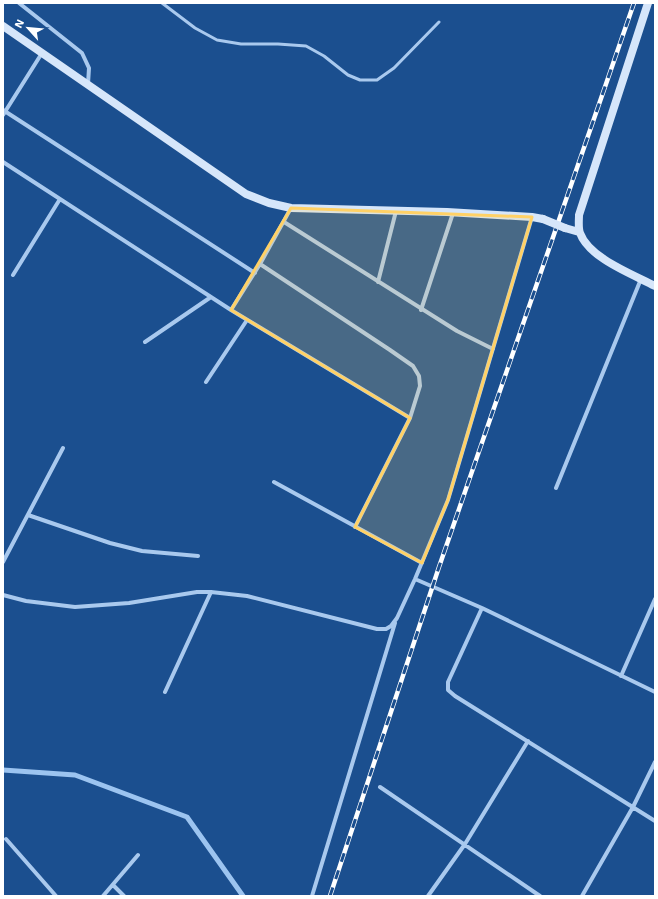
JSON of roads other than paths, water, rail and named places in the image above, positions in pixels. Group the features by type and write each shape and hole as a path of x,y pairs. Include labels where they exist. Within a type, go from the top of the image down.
{"street":[{"path":"19,3 82,53 89,68 88,84"},
{"path":"648,3 579,214 579,232 584,242 598,256 655,286"},
{"path":"3,26 246,194 269,203 291,208 532,217 543,219 579,232"},
{"path":"42,53 4,112 255,273"},
{"path":"3,162 210,297 410,418"},
{"path":"13,275 60,199"},
{"path":"231,310 255,273 291,208"},
{"path":"378,282 396,211"},
{"path":"421,310 453,213"},
{"path":"3,595 26,602 75,607 129,603 197,592 211,592 247,596 377,629 386,629 391,626 415,579 448,500 532,217"},
{"path":"284,222 421,310 457,331 493,349"},
{"path":"260,264 413,366 419,376 420,386 410,418 355,527"},
{"path":"556,488 641,279"},
{"path":"145,342 210,297"},
{"path":"206,382 247,320"},
{"path":"3,562 64,448"},
{"path":"274,482 422,563"},
{"path":"28,515 110,543 142,551 198,556"},
{"path":"415,579 482,608 655,692"},
{"path":"165,692 211,592"},
{"path":"621,676 655,599"},
{"path":"482,608 448,682 448,690 455,696 655,821"},
{"path":"312,896 396,618"},
{"path":"428,896 465,844 528,741"},
{"path":"582,896 633,807 655,762"},
{"path":"380,787 540,896"},
{"path":"6,839 56,896"},
{"path":"103,896 138,855"},
{"path":"113,886 124,896"}],"lane":[{"path":"162,3 195,28 217,40 241,44 306,46 324,56 348,75 360,80 377,80 394,68 439,22"}],"waterway":[{"path":"3,770 75,775 187,817 243,896"}],"railway":[{"path":"330,896 439,567 634,3"}]}
